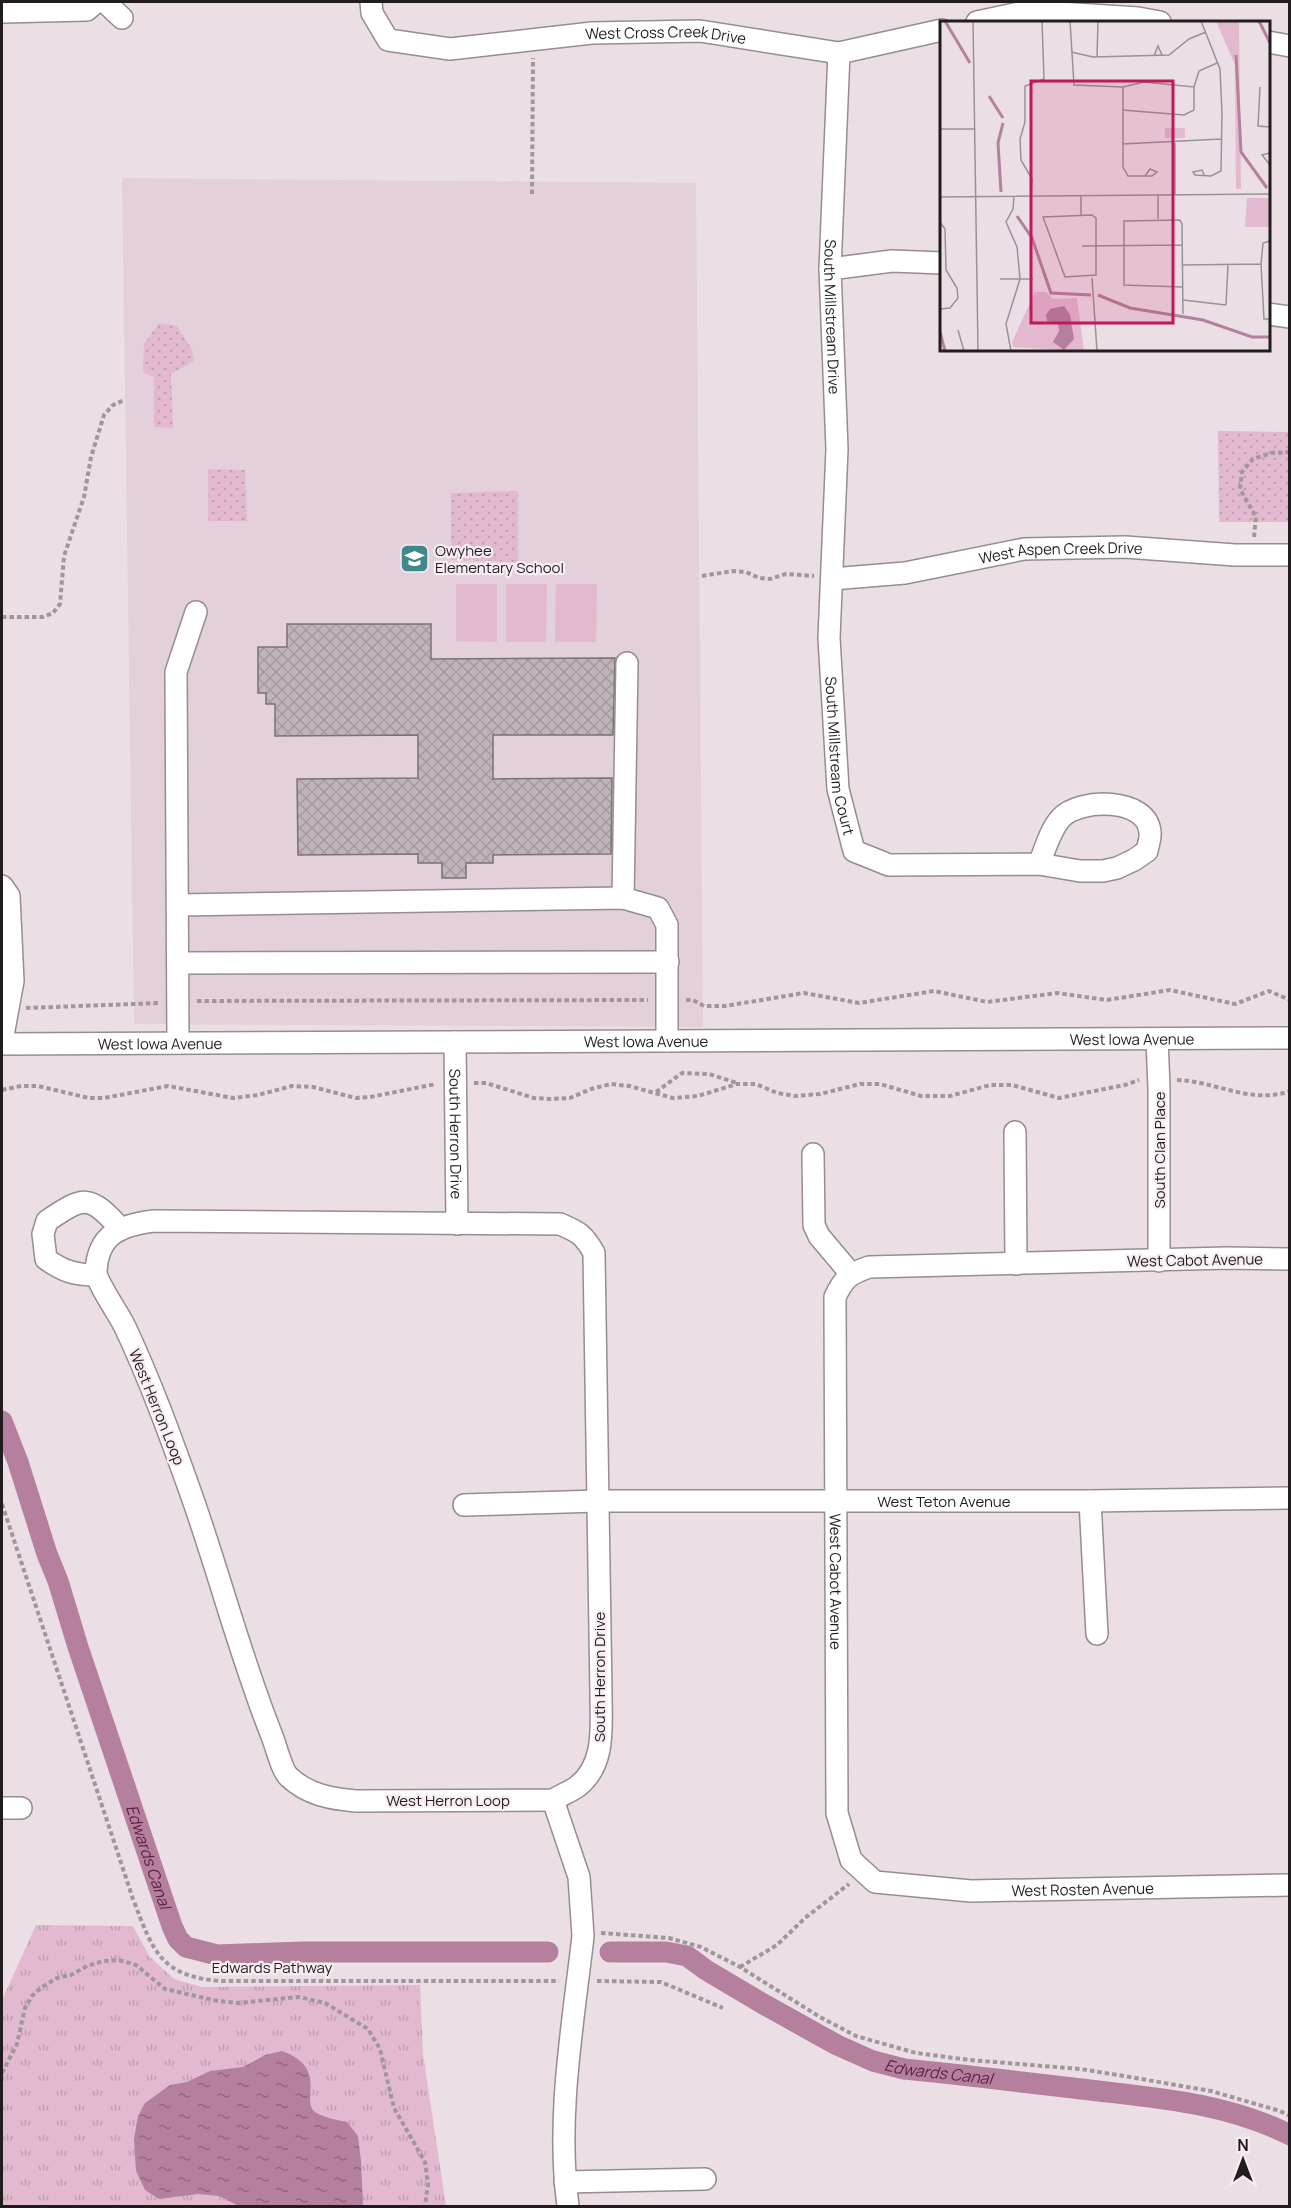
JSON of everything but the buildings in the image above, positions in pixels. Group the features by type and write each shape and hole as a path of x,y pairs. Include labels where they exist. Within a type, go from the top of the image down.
{"street":[{"path":"2,12 87,10 96,2"},
{"path":"105,2 122,18"},
{"name":"West Cross Creek Drive","path":"371,2 372,13 388,40 450,49 592,33 700,31 839,53 940,30"},
{"path":"982,21 1028,11 1154,21"},
{"path":"1270,42 1290,46"},
{"name":"South Millstream Drive","path":"832,579 837,449 830,269 839,53"},
{"path":"830,269 892,261 940,263"},
{"path":"1270,314 1290,317"},
{"name":"West Aspen Creek Drive","path":"832,579 904,573 1024,549 1125,547 1290,555"},
{"name":"South Millstream Court","path":"832,579 829,638 838,789 854,850 889,865 1039,864"},
{"path":"178,1043 176,672 196,612"},
{"path":"623,898 627,663"},
{"path":"1105,804 1133,810 1145,819 1150,832 1147,850 1134,860 1117,868 1103,871 1080,871 1039,864 1061,818 1071,810 1083,806 1105,804"},
{"path":"2,886 9,896 13,981 2,1042"},
{"path":"178,905 623,898 658,908 668,925 666,1000 668,1041"},
{"path":"178,963 668,962"},
{"name":"West Iowa Avenue","path":"2,1042 1290,1038"},
{"name":"South Clan Place","path":"1157,1039 1159,1261"},
{"name":"South Herron Drive","path":"455,1042 457,1224 560,1224 579,1232 594,1253 600,1746 593,1771 577,1787 552,1800"},
{"path":"1015,1132 1016,1264"},
{"path":"813,1154 814,1226 819,1236 850,1274"},
{"path":"120,1228 103,1209 88,1202 79,1201 47,1221 43,1234 46,1259 63,1271 96,1275 97,1260 104,1241 120,1228 135,1223 154,1221 457,1224"},
{"name":"West Cabot Avenue","path":"869,1876 850,1860 837,1813 835,1297 841,1284 850,1274 868,1267 1290,1259"},
{"name":"West Herron Loop","path":"96,1275 124,1324 155,1395 197,1509 267,1722 288,1776 311,1792 333,1799 552,1800"},
{"name":"West Teton Avenue","path":"464,1505 598,1501 1090,1501 1290,1498"},
{"path":"1090,1501 1097,1635"},
{"path":"552,1800 579,1877 582,1931 564,2113 565,2182 568,2206"},
{"name":"West Rosten Avenue","path":"869,1876 971,1891 1290,1885"},
{"path":"565,2182 705,2179"}],"path":[{"path":"532,194 534,39"},
{"path":"2,617 43,617 53,613 60,604 64,556 84,497 91,457 104,415 113,405 124,400"},
{"path":"1254,555 1256,517 1240,489 1242,472 1253,459 1271,453 1290,452"},
{"path":"702,576 733,571 770,579 786,574 832,579"},
{"path":"8,1010 178,1002 693,1000 704,1006 725,1006 804,993 859,1003 934,991 987,1002 1057,993 1107,1000 1170,990 1235,1004 1269,991 1290,1000"},
{"path":"655,1093 682,1074 709,1074 738,1083 756,1084 777,1093 795,1096 820,1094 860,1083 880,1083 921,1096 950,1096 990,1085 1012,1084 1059,1098 1125,1085 1139,1080 1208,1083 1259,1096 1290,1091"},
{"path":"2,1090 21,1086 38,1086 72,1095 104,1098 168,1086 233,1098 258,1095 292,1086 313,1087 356,1098 432,1084 486,1083 534,1098 550,1099 570,1098 611,1084 629,1086 673,1098 698,1096 738,1083"},
{"name":"Edwards Pathway","path":"2,1504 147,1937 158,1955 172,1968 200,1979 220,1981 661,1982 723,2008"},
{"path":"740,1967 777,1946 805,1918 869,1876"},
{"path":"582,1931 669,1938 700,1947 740,1967 820,2017 856,2036 916,2053 1080,2069 1118,2075 1211,2091 1290,2116"},
{"path":"2,2073 17,2044 25,2008 32,1996 57,1978 71,1975 103,1960 119,1960 136,1965 165,1989 218,2001 238,2003 299,1997 325,2003 368,2030 380,2049 394,2108 425,2162 428,2184 425,2206"}],"shaded area":[{"name":"Owyhee Elementary School","path":"122,178 696,183 703,1027 134,1024"}],"green space":[{"path":"159,323 177,326 192,350 194,361 171,374 173,428 154,427 154,377 143,372 144,344"},
{"path":"1218,431 1289,432 1289,522 1219,522"},
{"path":"208,469 245,470 247,521 208,521"},
{"path":"518,491 518,562 451,560 451,493"},
{"path":"456,584 497,584 497,642 456,641"},
{"path":"506,584 547,584 546,642 506,642"},
{"path":"556,584 597,584 596,642 555,642"},
{"path":"36,1925 133,1926 150,1957 174,1979 202,1987 420,1985 423,2054 446,2206 2,2206 2,2000"}],"water":[{"path":"282,2051 305,2066 309,2075 311,2107 315,2112 347,2122 358,2136 363,2206 239,2206 219,2196 198,2194 159,2199 145,2190 136,2171 134,2139 138,2116 145,2103 170,2085 187,2082 210,2071 243,2067 265,2055"}],"waterway":[{"name":"Edwards Canal","path":"2,1421 18,1462 172,1926 178,1939 186,1947 217,1955 302,1952 548,1952"},
{"name":"Edwards Canal","path":"610,1952 666,1952 687,1956 765,2005 837,2045 873,2061 904,2069 1192,2104 1242,2116 1290,2135"}],"place":[{"name":"Owyhee Elementary School","path":"414,559"}]}
